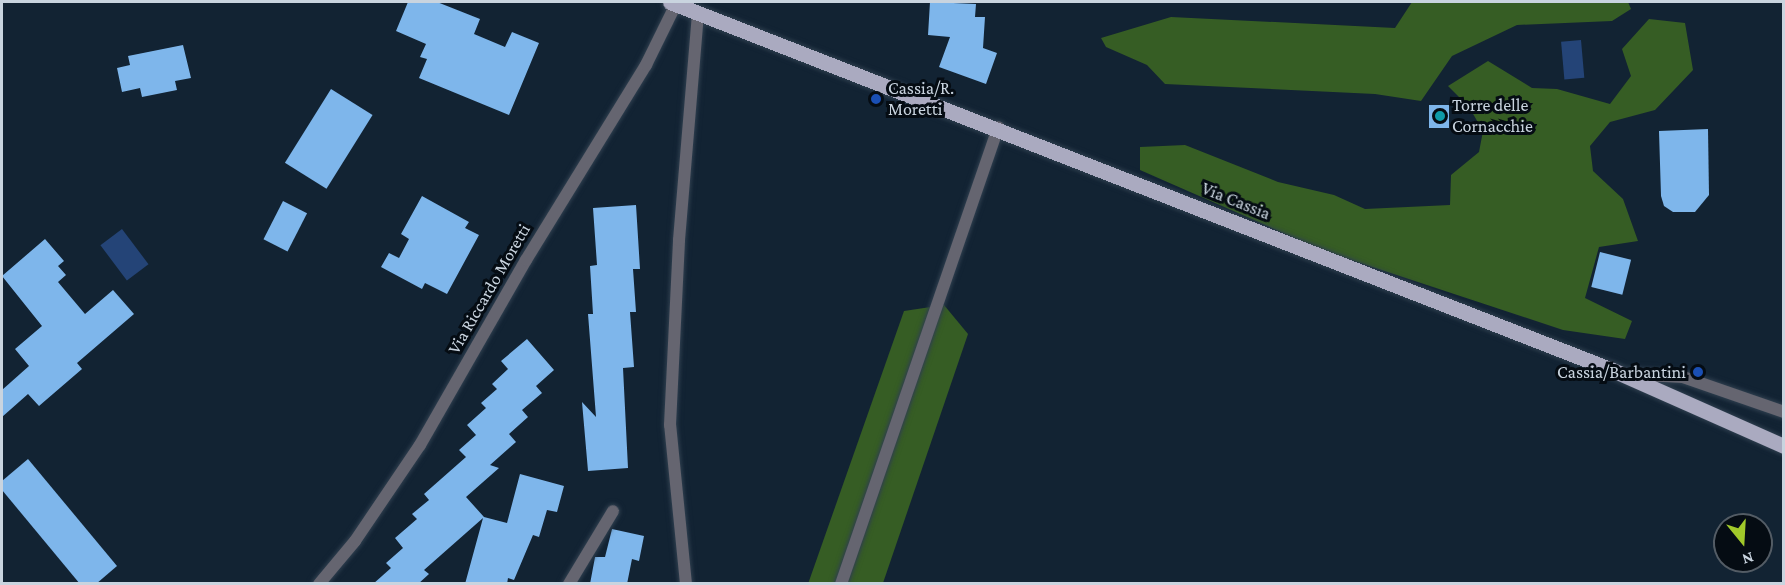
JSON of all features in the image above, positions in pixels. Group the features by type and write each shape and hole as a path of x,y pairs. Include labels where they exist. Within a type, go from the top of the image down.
{"main road":[{"name":"Via Cassia","path":"673,3 998,127 1623,374 1784,446"}],"street":[{"name":"Via Riccardo Moretti","path":"319,584 355,541 420,445 526,260 646,65 673,3"},
{"path":"686,584 670,425 679,240 698,14"},
{"path":"841,584 998,127"},
{"path":"1623,374 1683,377 1784,412"},
{"path":"569,584 613,511"}],"green space":[{"path":"1412,2 1628,2 1631,9 1612,21 1517,25 1452,56 1421,101 1375,94 1165,84 1147,65 1106,47 1101,38 1171,17 1395,28"},
{"path":"1649,19 1685,23 1693,70 1655,110 1610,122 1590,146 1593,171 1623,199 1638,241 1599,247 1585,298 1632,321 1625,339 1563,330 1324,251 1140,170 1140,147 1185,145 1278,182 1334,195 1365,209 1450,205 1451,175 1479,152 1483,131 1469,107 1448,86 1488,61 1532,88 1557,89 1610,104 1631,76 1622,49"},
{"path":"944,305 968,334 883,583 808,584 904,311"}],"water":[{"path":"1581,40 1584,78 1564,80 1561,42"},
{"path":"122,229 148,264 127,280 100,245"}],"building":[{"path":"408,2 437,2 480,19 474,34 505,47 512,32 539,43 509,115 419,78 427,59 420,57 426,44 396,31"},
{"path":"930,2 976,4 975,17 985,17 983,48 997,53 986,84 939,67 950,37 928,35"},
{"path":"183,45 191,78 175,81 177,90 142,97 140,88 122,92 117,68 130,65 128,56"},
{"path":"331,89 373,115 326,189 285,163"},
{"name":"Torre delle Cornacchie","path":"1429,105 1449,105 1449,128 1429,128"},
{"path":"1708,129 1709,195 1695,212 1673,212 1664,206 1661,196 1659,131"},
{"path":"422,196 469,222 465,228 479,235 447,294 425,283 422,289 381,267 389,253 399,258 409,239 401,234"},
{"path":"283,201 307,213 288,252 263,239"},
{"path":"636,205 640,269 633,269 636,312 630,312 634,367 623,368 628,468 588,471 582,402 596,417 588,314 593,314 590,266 597,265 593,208"},
{"path":"45,239 64,261 58,266 66,275 58,282 85,314 113,290 134,314 77,363 82,369 39,406 28,394 2,417 2,390 29,366 15,349 42,326 2,276"},
{"path":"1600,252 1631,260 1622,295 1591,287"},
{"path":"527,339 554,370 536,386 542,393 522,410 528,417 509,434 516,442 490,465 499,468 466,497 484,517 507,523 520,474 564,486 557,512 547,510 539,537 533,535 514,580 508,578 507,584 465,584 483,518 424,570 429,574 418,584 373,584 391,568 386,563 403,548 395,538 417,519 412,514 429,500 424,494 466,457 459,450 476,435 467,425 486,408 481,403 497,389 492,384 508,369 501,361"},
{"path":"28,459 117,566 96,584 80,584 2,490 2,481"},
{"path":"612,529 644,536 639,561 632,559 627,584 590,584 595,557 605,557"}],"place":[{"name":"Cassia/R. Moretti","path":"876,99"},
{"name":"Torre delle Cornacchie","path":"1440,116"},
{"name":"Cassia/Barbantini","path":"1698,372"}]}
